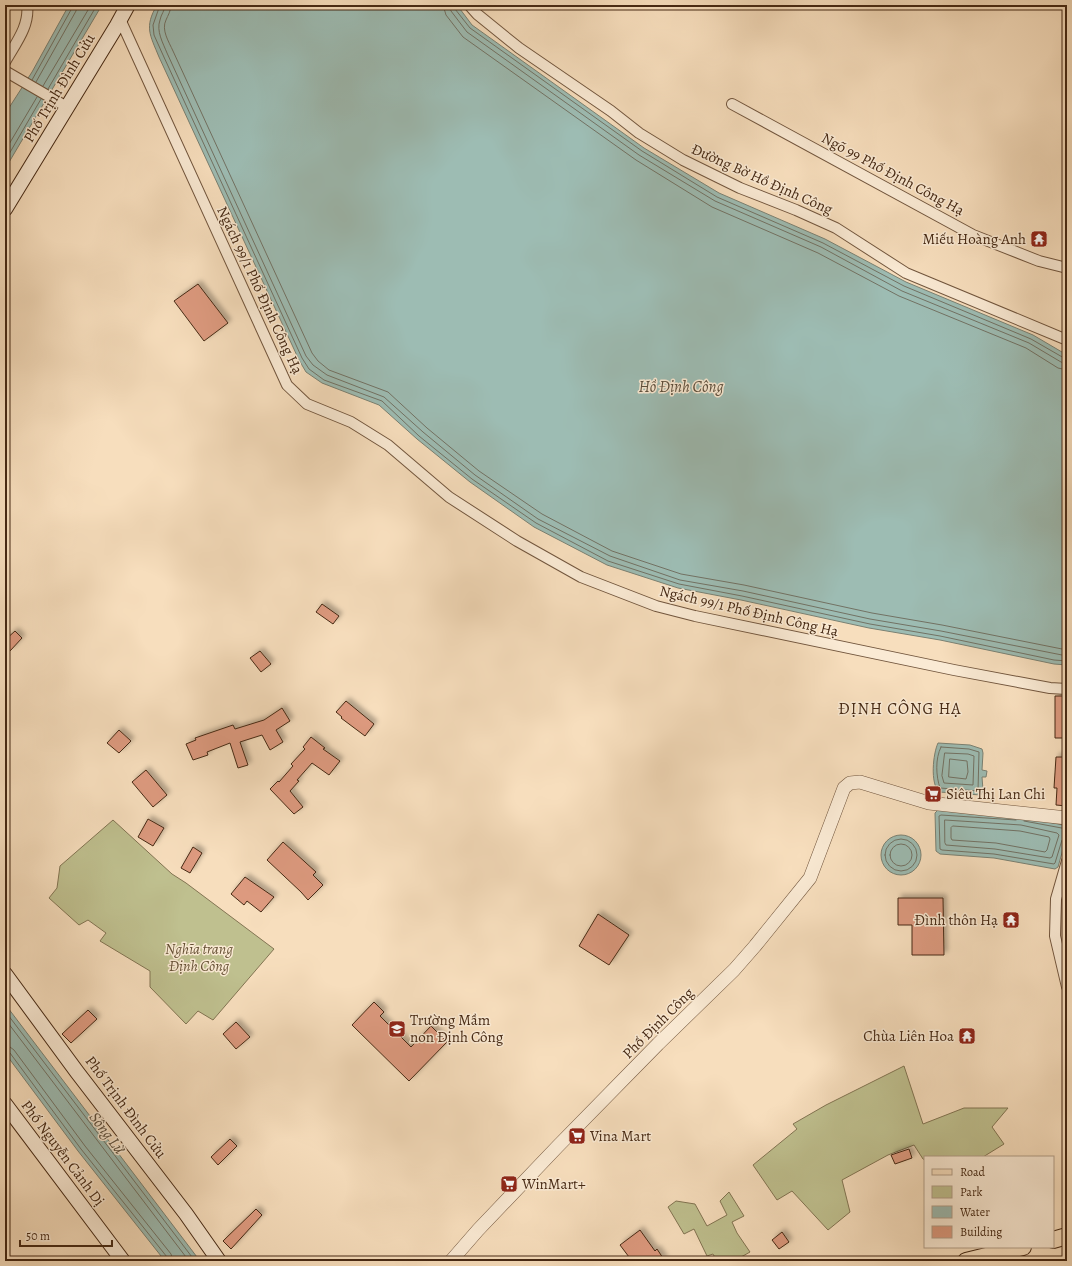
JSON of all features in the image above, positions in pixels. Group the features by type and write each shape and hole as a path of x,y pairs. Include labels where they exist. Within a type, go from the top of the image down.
{"main road":[{"name":"Phố Trịnh Đình Cửu","path":"5,209 61,103 120,19 128,5"},
{"name":"Phố Trịnh Đình Cửu","path":"5,974 77,1072 186,1214 219,1261"},
{"name":"Phố Nguyễn Cảnh Dị","path":"5,1104 123,1261"},
{"path":"1054,1240 1067,1236"},
{"path":"966,1261 1019,1248"}],"street":[{"name":"Đường Bờ Hồ Định Công","path":"469,5 477,14 519,48 592,98 639,133 683,160 740,188 796,210 836,228 906,273 1067,340"},
{"path":"5,62 21,33 28,10"},
{"name":"Ngách 99/1 Phố Định Công Hạ","path":"120,19 287,385 307,404 351,422 388,445 449,497 517,541 581,577 656,606 695,616 954,670 1050,688 1067,688"},
{"path":"5,71 61,103"},
{"name":"Ngõ 99 Phố Định Công Hạ","path":"732,104 973,235 1039,261 1067,268"},
{"name":"Phố Định Công","path":"451,1261 478,1230 558,1146 734,970 755,946 810,878 838,802 844,788 850,783 860,782 929,803 1067,818"},
{"path":"1067,861 1056,899 1055,936 1067,987"}],"green space":[{"name":"Nghĩa trang Định Công","path":"113,820 172,874 274,949 213,1020 198,1011 186,1024 150,987 150,971 100,941 106,933 88,920 79,925 49,898 57,888 60,866"},
{"path":"904,1066 923,1124 964,1108 1008,1108 992,1127 1004,1144 985,1156 924,1156 924,1160 914,1145 888,1155 842,1180 850,1212 828,1230 792,1191 777,1200 753,1165 797,1129 793,1124 826,1105"},
{"path":"729,1192 744,1216 732,1222 737,1233 750,1252 734,1261 717,1261 713,1254 707,1256 694,1229 684,1234 668,1207 676,1201 695,1204 707,1226 727,1215 720,1201"}],"water":[{"path":"69,5 102,5 5,169 5,114 32,72"},
{"name":"Hồ Định Công","path":"157,5 457,5 472,25 644,148 719,193 825,239 906,282 1033,335 1067,355 1067,665 1054,664 940,640 869,628 678,588 607,565 534,527 470,482 417,439 379,405 322,383 306,372 299,360 153,43 150,25"},
{"path":"938,743 970,745 982,749 982,770 987,771 986,777 982,777 983,790 981,795 939,792 936,788 933,775 935,754"},
{"path":"938,810 1022,816 1067,826 1067,835 1058,867 1055,869 994,858 940,854 936,851 935,813"},
{"path":"905,835 912,838 918,844 921,855 920,863 912,872 905,875 897,875 890,872 882,863 881,851 884,844 893,836"},
{"path":"5,1004 200,1261 165,1261 78,1151 5,1053"}],"building":[{"path":"198,284 228,323 204,341 174,301"},
{"path":"322,604 339,616 333,624 316,612"},
{"path":"15,631 22,638 10,651 5,646 5,640"},
{"path":"260,651 271,664 261,672 250,658"},
{"path":"1055,696 1067,696 1067,738 1055,738"},
{"path":"346,701 374,724 365,736 341,718 342,717 336,712"},
{"path":"282,708 290,721 276,730 283,742 270,750 262,735 240,742 248,765 238,768 230,743 207,752 208,755 193,760 186,744 196,740 195,738 233,725 235,729 264,720"},
{"path":"119,730 131,741 119,753 107,743"},
{"path":"311,737 325,748 323,749 340,761 329,775 312,763 297,780 299,781 290,791 303,807 294,814 270,789 278,781 279,782 293,766 291,764 305,749 303,747"},
{"path":"1056,757 1067,757 1067,806 1056,805 1057,788 1054,788"},
{"path":"146,770 167,795 153,807 132,782"},
{"path":"148,819 164,828 153,846 138,837"},
{"path":"283,842 316,872 313,875 323,885 308,900 267,860"},
{"path":"193,847 202,853 190,873 181,868"},
{"path":"245,877 274,897 261,912 247,901 244,905 231,894"},
{"path":"898,898 943,898 944,955 912,955 912,925 898,925"},
{"path":"598,914 629,935 609,965 579,946"},
{"path":"374,1002 384,1012 380,1016 411,1047 431,1026 447,1042 409,1081 352,1025"},
{"path":"88,1010 97,1019 71,1043 62,1034"},
{"path":"236,1022 250,1037 236,1049 223,1034"},
{"path":"230,1139 237,1146 218,1165 211,1157"},
{"path":"909,1149 912,1158 895,1164 891,1155"},
{"path":"256,1209 262,1215 231,1249 223,1241"},
{"path":"640,1230 655,1251 657,1249 665,1261 632,1261 620,1245"},
{"path":"782,1232 789,1242 779,1249 772,1240"}],"place":[{"name":"Miếu Hoàng Anh","path":"1039,239"},
{"name":"Siêu Thị Lan Chi","path":"933,794"},
{"name":"Đình thôn Hạ","path":"1011,920"},
{"name":"Trường Mầm non Định Công","path":"397,1029"},
{"name":"Chùa Liên Hoa","path":"967,1036"},
{"name":"Vina Mart","path":"577,1136"},
{"name":"WinMart+","path":"509,1184"}],"district":[{"name":"ĐỊNH CÔNG HẠ","path":"900,709"}],"water label":[{"name":"Sông Lừ","path":"107,1133"}]}
